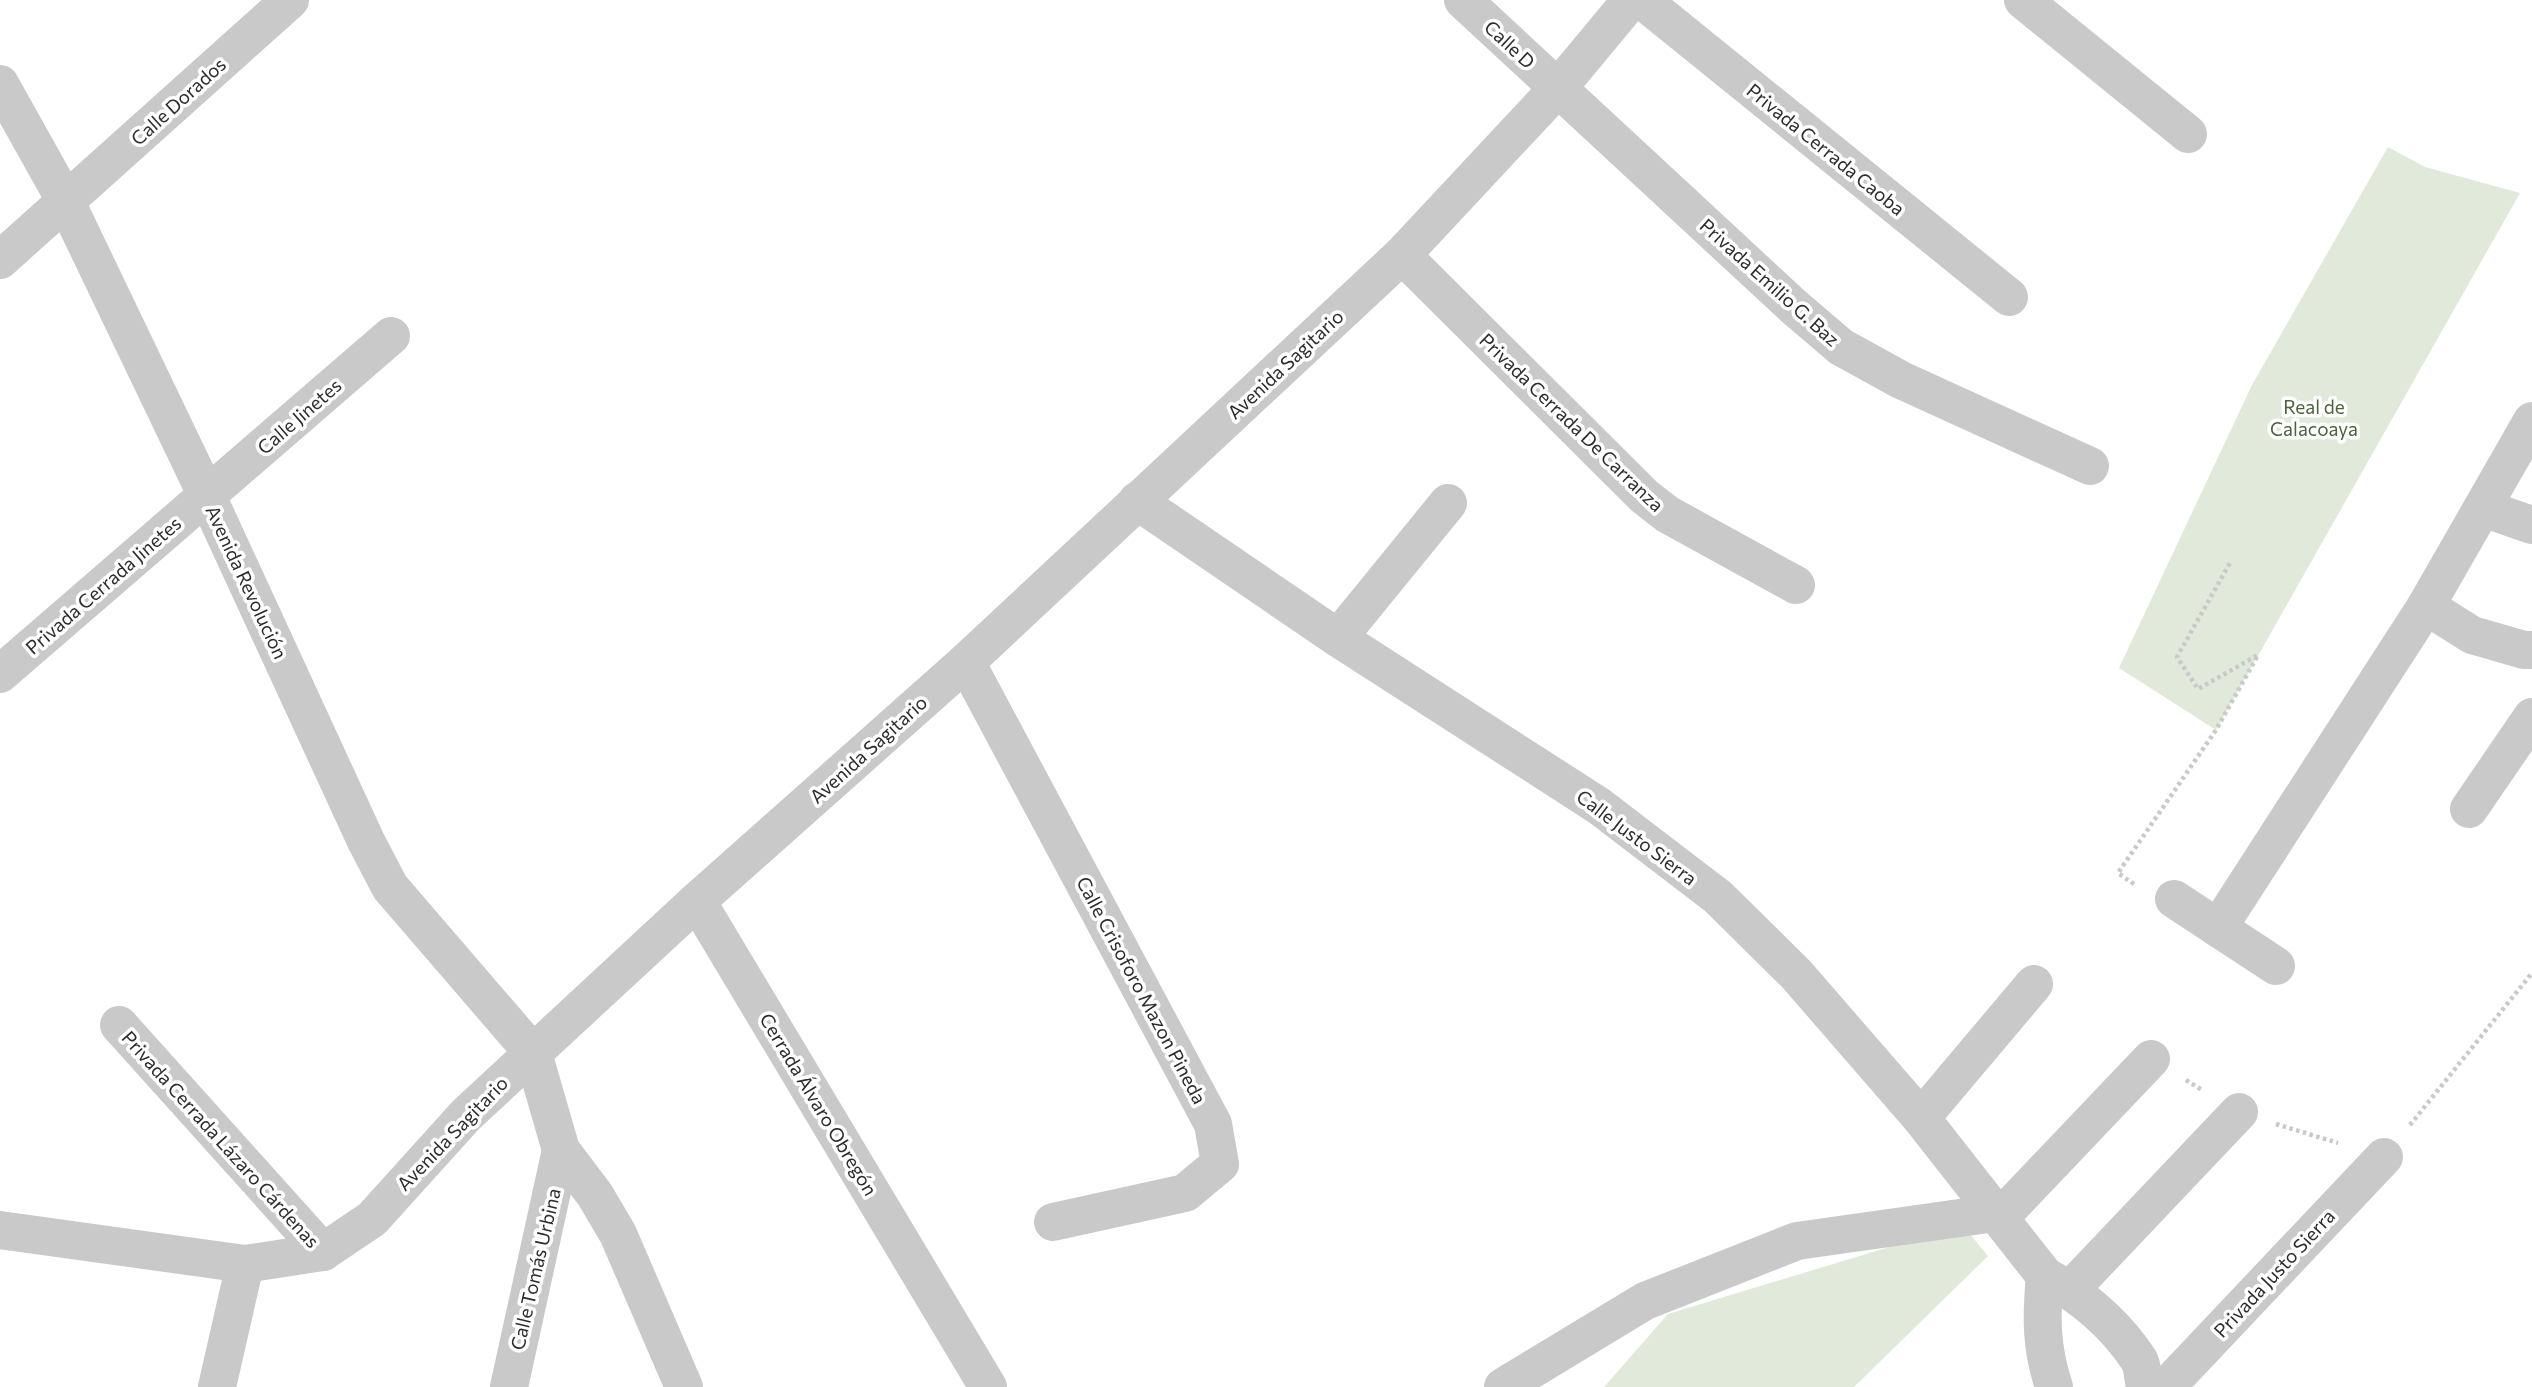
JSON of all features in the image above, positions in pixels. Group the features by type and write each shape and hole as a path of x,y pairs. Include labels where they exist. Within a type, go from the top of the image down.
{"street":[{"name":"Calle Dorados","path":"0,260 290,0"},
{"name":"Calle D","path":"1463,0 1558,88"},
{"name":"Avenida Sagitario","path":"0,1230 245,1264 323,1252 372,1219 466,1115 697,901 966,662 1402,255 1558,88 1631,0"},
{"name":"Privada Cerrada Caoba","path":"1642,0 2009,297"},
{"path":"2023,0 2188,134"},
{"name":"Avenida Revolución","path":"0,85 65,202 207,496 360,829 390,887 533,1053"},
{"name":"Privada Emilio G. Baz","path":"1558,88 1793,306 1841,347 1901,380 2090,466"},
{"name":"Privada Cerrada De Carranza","path":"1402,255 1644,496 1667,514 1796,585"},
{"name":"Calle Jinetes","path":"207,496 391,336"},
{"path":"2218,928 2426,606 2532,421"},
{"name":"Privada Cerrada Jinetes","path":"0,674 207,496"},
{"name":"Calle Justo Sierra","path":"1137,500 1338,638 1599,806 1718,897 1796,974 1921,1118 1995,1213 2058,1283 2103,1317 2140,1362 2145,1387"},
{"path":"1338,638 1448,503"},
{"path":"2483,509 2532,525"},
{"path":"2426,606 2472,635 2532,650"},
{"name":"Calle Crisoforo Mazon Pineda","path":"966,662 1213,1124 1220,1164 1185,1193 1053,1222"},
{"path":"2469,809 2532,717"},
{"path":"2157,893 2276,966"},
{"name":"Cerrada Álvaro Obregón","path":"697,901 988,1387"},
{"path":"1921,1118 2034,984"},
{"name":"Privada Cerrada Lázaro Cárdenas","path":"119,1025 323,1252"},
{"path":"533,1053 561,1150 595,1195 618,1234 684,1387"},
{"path":"1503,1387 1645,1301 1797,1241 1995,1213 2011,1206 2151,1059"},
{"path":"2054,1387 2045,1358 2042,1315 2058,1283 2239,1112"},
{"name":"Calle Tomás Urbina","path":"509,1387 561,1150"},
{"name":"Privada Justo Sierra","path":"2164,1387 2384,1157"},
{"path":"217,1387 245,1264"}],"path":[{"path":"2157,893 2118,873 2216,730 2259,655 2198,688 2177,657 2231,561"},
{"path":"2384,1157 2532,973"}],"green space":[{"name":"Real de Calacoaya","path":"2388,147 2425,167 2520,193 2216,730 2119,668 2252,385"},
{"path":"1956,1217 1988,1256 1854,1387 1604,1387 1668,1314 1886,1248"}]}
